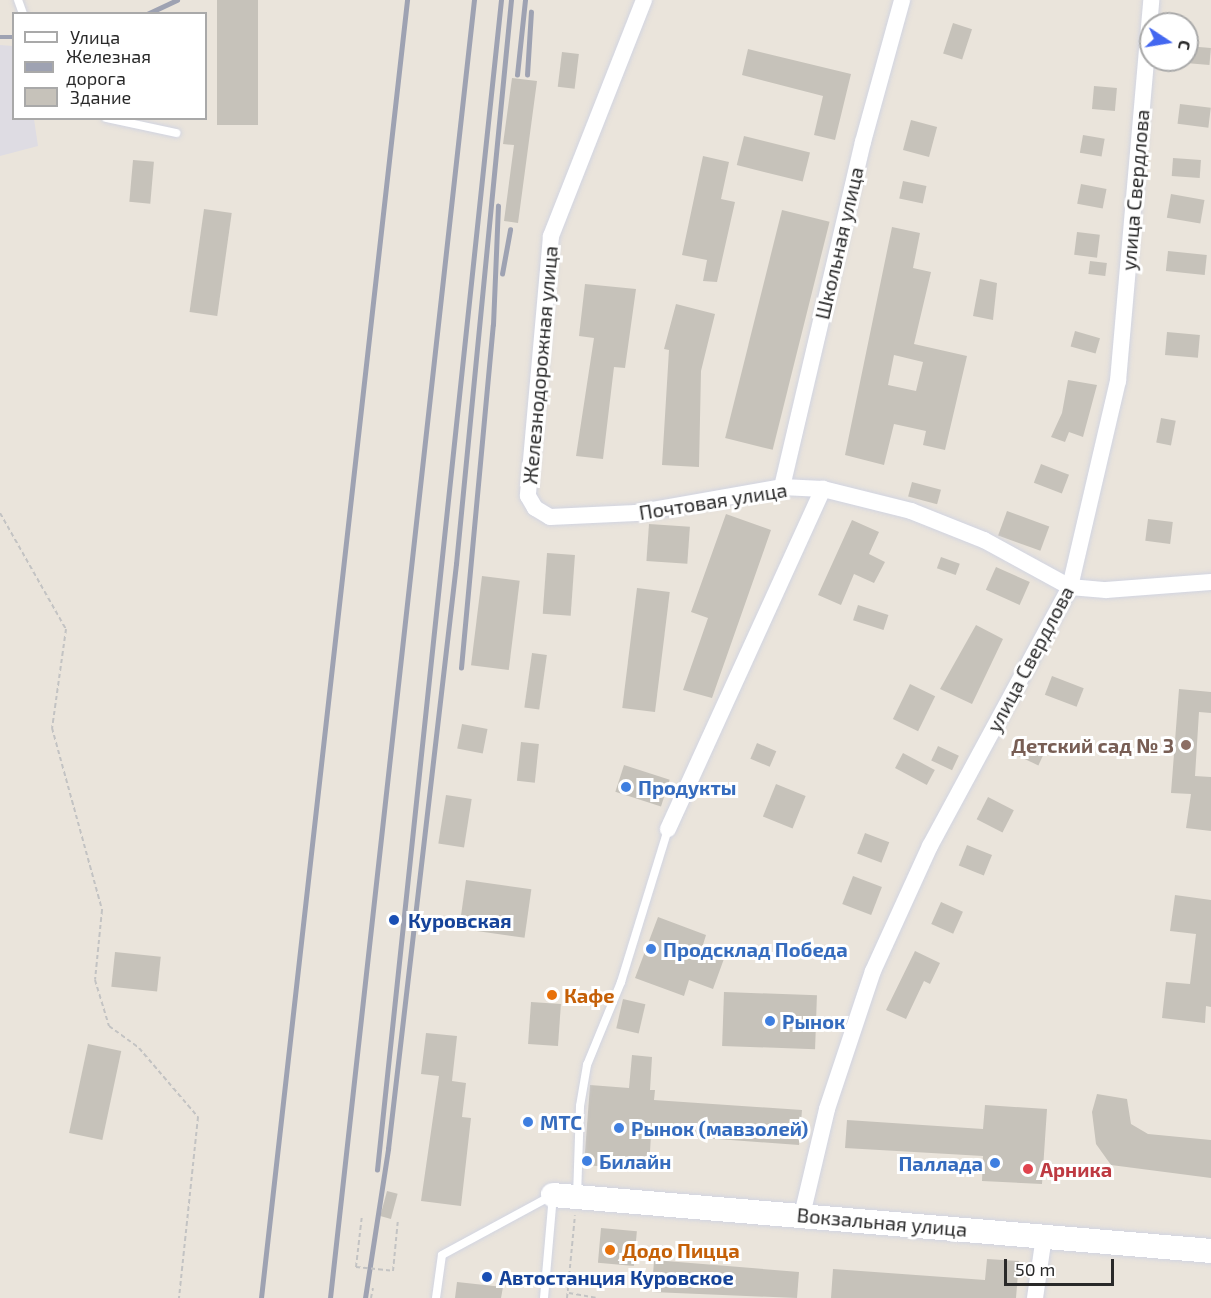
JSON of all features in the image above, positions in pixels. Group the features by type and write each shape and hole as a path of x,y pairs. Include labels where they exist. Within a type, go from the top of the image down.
{"street":[{"name":"Железнодорожная улица","path":"528,496 551,236 644,0"},
{"name":"Школьная улица","path":"782,487 863,142 902,0"},
{"name":"улица Свердлова","path":"802,1215 828,1108 873,971 930,846 1070,587 1118,381 1151,0"},
{"name":"Почтовая улица","path":"528,496 535,508 549,517 636,513 782,487 823,489 911,511 984,540 1070,587 1106,590 1211,582"},
{"path":"668,829 823,489"},
{"name":"Вокзальная улица","path":"553,1195 1211,1251"},
{"path":"1035,1298 1044,1236"}],"lane":[{"path":"114,120 176,134"},
{"path":"577,1197 580,1106 587,1065 621,981 668,829"},
{"path":"436,1298 442,1255 553,1195"},
{"path":"544,1298 553,1195"}],"path":[{"path":"0,513 66,629 52,728 102,910 94,980 105,1014 109,1026 139,1048 198,1117 178,1298"},
{"path":"567,1298 577,1197"},
{"path":"362,1215 356,1267 393,1271 398,1219"},
{"path":"371,1298 373,1288"},
{"path":"568,1293 596,1298"}],"shaded area":[{"path":"0,45 12,46 12,120 34,120 38,146 0,156"}],"building":[{"path":"217,0 258,0 258,125 217,125"},
{"path":"953,23 972,29 962,60 943,53"},
{"path":"1199,47 1211,48 1209,65 1199,64"},
{"path":"748,49 851,74 835,140 814,135 823,96 742,75"},
{"path":"562,52 579,54 575,89 558,87"},
{"path":"512,78 537,81 518,223 504,221 514,145 503,144"},
{"path":"1094,86 1117,88 1115,111 1092,109"},
{"path":"1180,104 1211,108 1208,128 1178,124"},
{"path":"911,120 937,127 929,157 903,150"},
{"path":"1083,135 1105,139 1102,157 1080,153"},
{"path":"744,136 810,152 803,182 737,165"},
{"path":"703,156 729,162 721,199 735,202 717,282 703,281 707,260 682,255"},
{"path":"1173,158 1201,160 1200,178 1172,176"},
{"path":"133,160 154,162 150,204 129,202"},
{"path":"903,181 926,186 923,204 899,199"},
{"path":"1081,184 1107,189 1103,209 1077,204"},
{"path":"1171,194 1204,200 1200,224 1167,218"},
{"path":"204,209 232,213 217,316 190,312"},
{"path":"782,210 830,222 773,450 725,438"},
{"path":"892,227 920,233 913,268 931,272 914,344 967,356 945,450 923,445 926,431 894,424 884,465 845,455","holes":["894,355 923,362 916,391 888,385"]},
{"path":"1077,232 1100,235 1097,258 1074,255"},
{"path":"1168,251 1207,255 1205,275 1166,271"},
{"path":"1090,261 1107,263 1105,276 1088,274"},
{"path":"980,279 997,283 993,320 973,316"},
{"path":"585,284 636,289 625,368 614,367 603,459 576,456 594,338 579,336"},
{"path":"676,304 715,314 701,371 699,467 662,465 669,350 664,349"},
{"path":"1075,331 1100,338 1096,354 1071,346"},
{"path":"1167,332 1200,335 1198,358 1165,355"},
{"path":"1068,380 1097,385 1083,437 1069,432 1065,442 1051,437 1062,413"},
{"path":"1161,418 1176,421 1171,445 1156,443"},
{"path":"1041,464 1069,475 1062,493 1034,483"},
{"path":"912,482 941,490 937,504 908,496"},
{"path":"1007,511 1049,526 1040,551 998,535"},
{"path":"726,514 771,530 712,698 683,690 708,618 691,612"},
{"path":"1148,519 1173,522 1170,544 1145,541"},
{"path":"852,520 879,532 869,554 885,562 874,583 854,574 841,605 818,595"},
{"path":"649,524 690,527 687,564 646,561"},
{"path":"547,553 575,555 571,616 543,614"},
{"path":"941,557 960,564 956,575 937,568"},
{"path":"996,567 1030,582 1020,605 986,590"},
{"path":"482,576 520,581 509,670 471,665"},
{"path":"637,588 670,592 655,712 622,708"},
{"path":"858,605 888,615 883,630 853,620"},
{"path":"976,625 1003,639 972,704 940,689"},
{"path":"532,653 547,655 539,710 524,707"},
{"path":"1052,676 1084,688 1077,707 1045,695"},
{"path":"910,684 935,696 918,731 893,719"},
{"name":"Детский сад № 3","path":"1179,689 1211,692 1211,713 1199,712 1195,776 1211,777 1211,831 1186,828 1191,794 1171,793"},
{"path":"462,724 488,729 483,754 457,749"},
{"path":"1022,739 1046,750 1038,765 1015,754"},
{"path":"521,742 539,744 535,783 517,781"},
{"path":"757,743 776,751 770,767 750,759"},
{"path":"938,746 959,756 952,770 931,761"},
{"path":"903,753 935,770 927,785 895,768"},
{"path":"624,765 670,780 661,806 615,792"},
{"path":"776,784 806,796 793,828 763,816"},
{"path":"446,795 472,799 464,847 438,843"},
{"path":"988,797 1014,810 1002,832 977,819"},
{"path":"865,833 889,842 881,863 857,854"},
{"path":"967,845 992,855 984,876 959,865"},
{"path":"853,876 882,887 871,915 842,904"},
{"path":"466,880 531,889 525,938 459,929"},
{"path":"1175,895 1211,900 1211,1007 1206,1006 1205,1023 1162,1018 1166,982 1190,984 1196,934 1170,931"},
{"path":"941,902 963,912 953,934 931,924"},
{"path":"658,917 706,935 702,948 725,956 713,989 689,980 684,996 635,978"},
{"path":"915,951 940,963 930,984 924,981 906,1019 886,1010"},
{"path":"115,952 161,957 157,992 111,987"},
{"name":"Рынок","path":"724,992 817,995 815,1049 722,1046"},
{"path":"623,999 645,1004 639,1033 616,1028"},
{"path":"531,1002 561,1004 558,1046 528,1044"},
{"path":"426,1033 457,1036 452,1081 466,1083 462,1117 471,1118 461,1206 421,1201 439,1076 421,1074"},
{"path":"88,1044 121,1051 102,1140 69,1133"},
{"path":"632,1055 652,1057 650,1090 655,1090 654,1100 802,1110 799,1145 651,1134 649,1170 584,1165 590,1085 629,1088"},
{"path":"1097,1094 1127,1099 1131,1124 1148,1134 1211,1140 1211,1178 1111,1165 1096,1144 1092,1112"},
{"path":"985,1105 1047,1109 1042,1184 982,1181 983,1156 845,1148 847,1120 983,1129"},
{"path":"387,1191 398,1194 391,1219 380,1216"},
{"path":"601,1228 637,1231 634,1266 598,1263"},
{"path":"987,1259 1019,1261 1016,1298 831,1298 833,1269 985,1280"},
{"path":"654,1260 799,1272 797,1298 652,1292"},
{"path":"457,1282 503,1287 501,1298 455,1298"}],"railway":[{"path":"151,12 177,0"},
{"path":"261,1298 407,0"},
{"path":"330,1298 474,0"},
{"path":"377,1170 501,0"},
{"path":"365,1298 388,1149 456,564 511,0"},
{"path":"517,75 525,0"},
{"path":"527,75 531,12"},
{"path":"0,37 12,37"},
{"path":"461,668 493,325 498,206"},
{"path":"502,274 510,230"}],"place":[{"name":"Детский сад № 3","path":"1186,745"},
{"name":"Продукты","path":"626,787"},
{"name":"Куровская","path":"394,920"},
{"name":"Продсклад Победа","path":"651,949"},
{"name":"Кафе","path":"552,995"},
{"name":"Рынок","path":"770,1021"},
{"name":"МТС","path":"528,1122"},
{"name":"Рынок (мавзолей)","path":"619,1128"},
{"name":"Билайн","path":"587,1161"},
{"name":"Паллада","path":"995,1163"},
{"name":"Арника","path":"1028,1169"},
{"name":"Додо Пицца","path":"610,1250"},
{"name":"Автостанция Куровское","path":"487,1277"}]}
